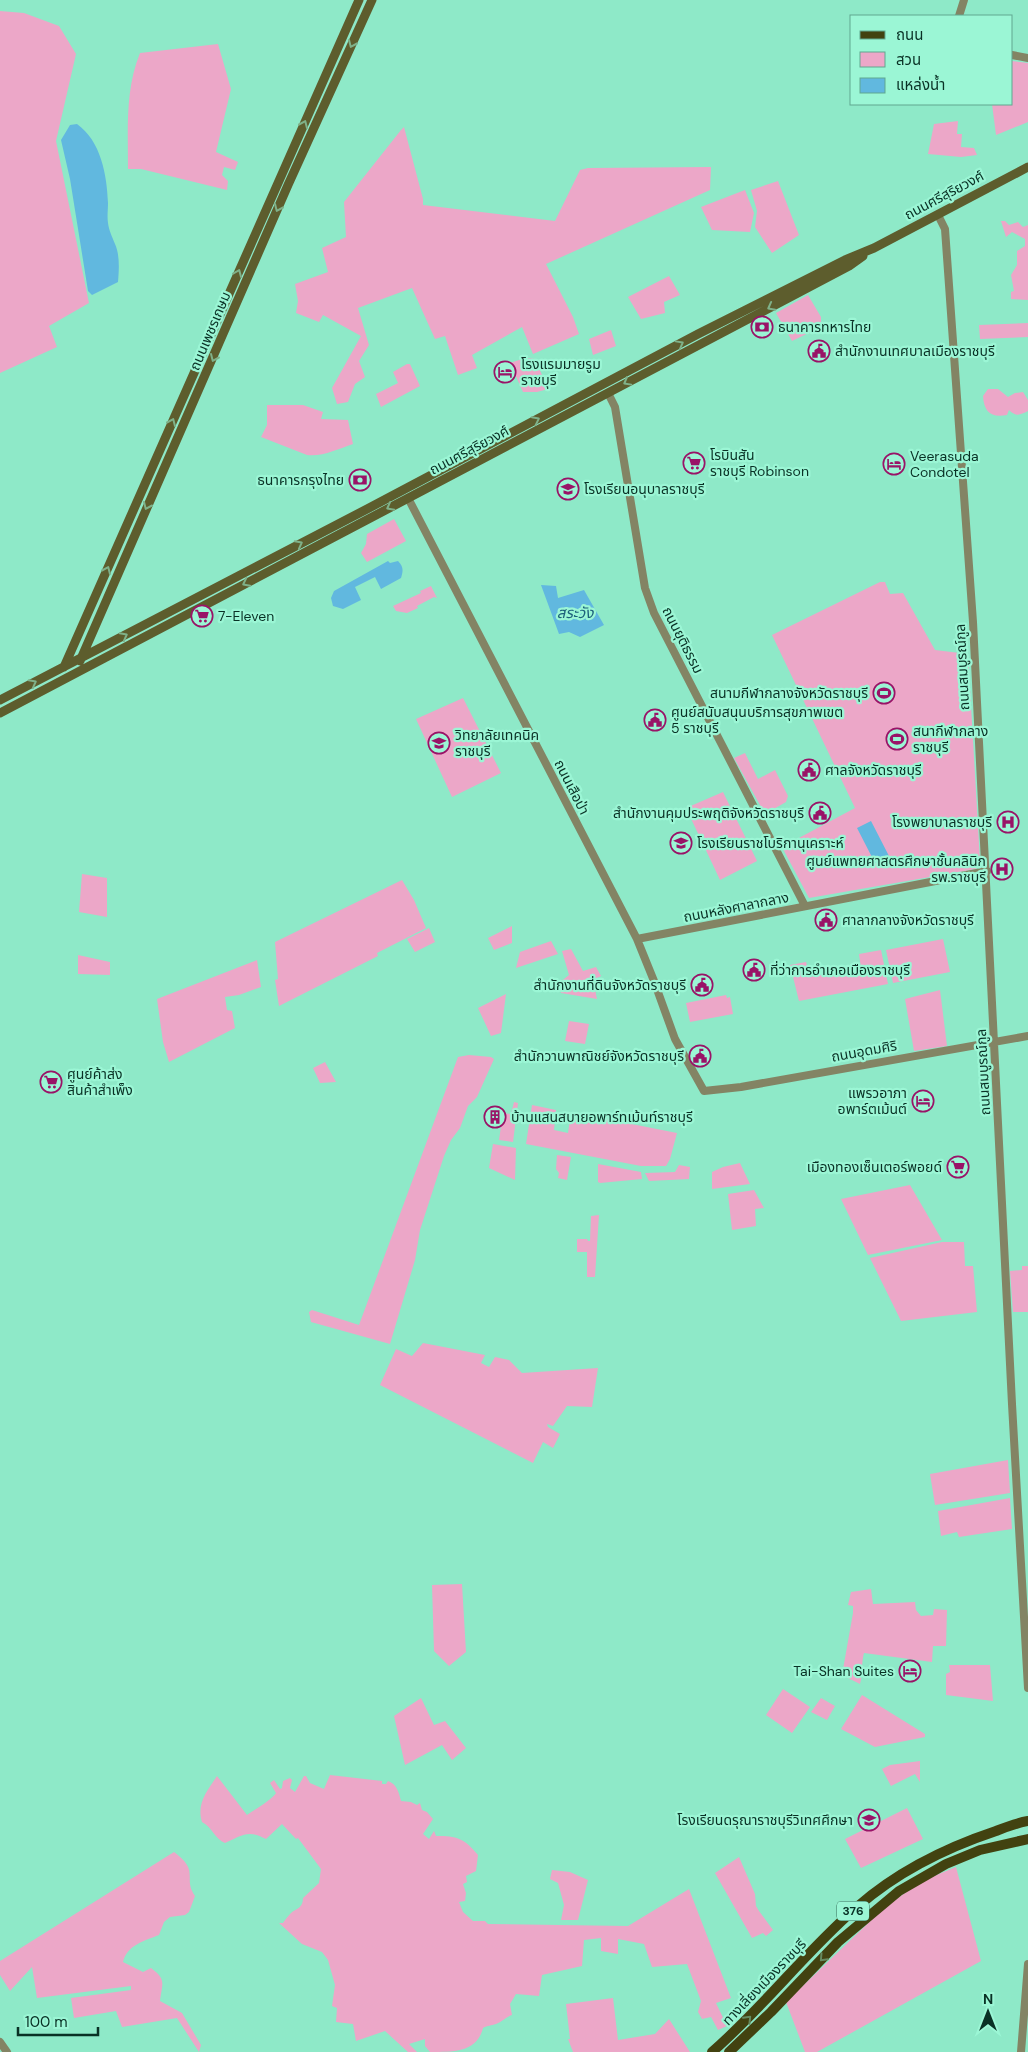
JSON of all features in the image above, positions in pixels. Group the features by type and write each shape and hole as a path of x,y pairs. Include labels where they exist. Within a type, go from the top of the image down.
{"main road":[{"name":"ถนนเพชรเกษม","path":"64,679 62,674 65,666 359,0"},
{"name":"ถนนเพชรเกษม","path":"75,674 285,192 372,0"},
{"name":"ถนนศรีสุริยวงศ์","path":"64,679 702,332 845,260 874,248 1028,167"},
{"path":"275,188 285,192"},
{"name":"ถนนศรีสุริยวงศ์","path":"463,463 608,393 849,266 874,248"},
{"name":"ถนนศรีสุริยวงศ์","path":"65,666 406,494"},
{"path":"0,700 65,666"},
{"path":"0,713 64,679"},
{"name":"ทางเลี่ยงเมืองราชบุรี","path":"712,2052 735,2032 834,1930 876,1891 912,1867 946,1849 1023,1822 1028,1815"},
{"name":"ทางเลี่ยงเมืองราชบุรี","path":"834,1930 917,1869 939,1857 981,1840 1028,1828"},
{"name":"ทางเลี่ยงเมืองราชบุรี","path":"728,2052 771,2012 879,1898 940,1862 987,1844 1028,1833"},
{"name":"ทางเลี่ยงเมืองราชบุรี","path":"838,1942 898,1891 914,1881 946,1864 980,1850 1028,1840"},
{"path":"1015,1842 1021,1843 1028,1848"}],"street":[{"path":"959,15 964,0"},
{"path":"1013,55 1028,58"},
{"name":"ถนนสมบูรณ์กูล","path":"938,214 945,229 973,622 987,870 1008,1330 1028,1688"},
{"name":"ถนนยุติธรรม","path":"608,393 615,407 645,588 654,613 805,906"},
{"name":"ถนนเสือป่า","path":"406,494 637,939 675,1039 704,1091"},
{"name":"ถนนหลังศาลากลาง","path":"637,939 987,870"},
{"name":"ถนนอุดมศิริ","path":"704,1091 741,1087 1028,1036"},
{"path":"1021,2052 1028,1964"},
{"path":"0,2042 7,2052"}],"green space":[{"path":"0,11 24,13 59,26 76,54 56,141 89,303 49,326 57,347 0,373"},
{"path":"218,44 231,89 216,152 238,162 235,170 224,167 222,175 228,181 227,190 141,169 128,169 130,96 135,67 140,53"},
{"path":"1013,61 1028,63 1028,122 996,135 992,105 1013,105"},
{"path":"958,121 957,134 962,134 961,147 974,148 977,155 961,157 928,154 934,124"},
{"path":"404,127 423,205 555,221 580,170 588,168 711,167 710,190 546,264 573,317 579,334 533,354 522,327 472,355 477,368 458,375 445,336 435,339 412,288 358,308 369,345 359,361 365,377 355,384 348,402 337,404 332,388 361,336 323,315 319,322 296,313 298,301 295,284 328,272 322,248 346,237 344,202"},
{"path":"778,181 799,235 772,253 755,227 757,211 751,190"},
{"path":"745,190 754,213 750,232 712,230 701,207"},
{"path":"1001,221 1005,221 1009,225 1018,222 1023,227 1028,225 1028,300 1011,299 1011,292 1014,291 1011,275 1017,265 1017,251 1025,246 1025,239 1012,232 1006,237"},
{"path":"669,276 680,295 664,302 665,313 641,319 628,297"},
{"path":"808,295 821,317 821,327 792,341 776,313"},
{"path":"1028,323 1028,337 980,339 979,325"},
{"path":"611,330 616,346 593,355 589,339"},
{"path":"525,358 535,359 548,389 537,392 523,392 510,363"},
{"path":"410,364 420,386 381,407 376,394 398,383 393,372"},
{"path":"988,389 998,389 1008,397 1015,393 1023,392 1028,400 1028,411 1018,415 1009,410 1007,415 1001,416 989,413 983,396"},
{"path":"267,405 303,405 323,412 321,419 348,420 353,444 324,454 307,455 261,437 267,425"},
{"path":"394,519 406,541 367,562 361,553 366,544 367,534"},
{"name":"สนากีฬากลาง ราชบุรี","path":"880,582 885,582 890,594 903,593 935,650 968,654 980,861 976,869 809,898 782,847 855,808 772,635"},
{"path":"431,586 437,598 434,597 407,613 396,611 393,606 421,593 420,591"},
{"path":"463,698 501,773 452,797 416,719"},
{"path":"745,753 758,779 775,770 788,796 786,802 765,814 734,758"},
{"path":"723,792 757,861 720,880 686,808"},
{"path":"82,874 107,878 107,917 79,912"},
{"path":"402,880 414,900 426,928 377,953 378,956 279,1006 275,980 278,979 275,942"},
{"path":"512,926 512,943 494,950 488,938"},
{"path":"429,928 435,942 415,952 407,939"},
{"path":"943,939 950,972 893,983 886,950"},
{"path":"551,941 558,954 516,968 520,952"},
{"path":"571,949 583,971 596,967 601,976 593,980 597,999 561,993 559,983 569,975 562,951"},
{"path":"881,950 888,984 799,1001 790,965 806,962 810,977 861,968 859,954"},
{"path":"78,955 110,962 110,975 78,974"},
{"path":"257,960 261,987 239,995 225,997 227,1010 232,1011 235,1028 169,1062 163,1042 157,999"},
{"path":"940,990 947,1046 914,1051 905,999"},
{"path":"506,994 501,1033 491,1036 478,1008"},
{"path":"726,995 727,998 730,997 733,1014 690,1022 686,1003"},
{"path":"569,1021 589,1024 585,1044 565,1041"},
{"path":"469,1055 491,1057 494,1059 477,1097 468,1106 460,1128 451,1140 444,1156 420,1230 415,1260 390,1344 311,1322 309,1312 312,1310 359,1325 458,1057"},
{"path":"325,1062 336,1082 320,1083 313,1068"},
{"path":"514,1102 518,1103 513,1142 499,1140 503,1113 511,1114"},
{"path":"532,1105 556,1110 554,1130 568,1133 571,1112 677,1133 670,1159 666,1166 641,1166 526,1144"},
{"path":"493,1144 516,1148 515,1180 489,1168"},
{"path":"557,1155 571,1157 567,1180 558,1178 559,1173 556,1169"},
{"path":"740,1163 750,1184 712,1189 712,1172"},
{"path":"598,1164 641,1172 642,1179 600,1183 598,1182"},
{"path":"679,1165 690,1167 689,1179 649,1181 645,1173 675,1172"},
{"path":"910,1185 942,1240 868,1255 841,1199"},
{"path":"754,1190 764,1208 755,1209 756,1226 732,1230 728,1194"},
{"path":"599,1215 595,1277 587,1277 587,1252 577,1252 577,1239 587,1239 590,1241 591,1216"},
{"path":"942,1242 964,1242 965,1266 973,1266 977,1312 901,1321 870,1258"},
{"path":"1022,1266 1028,1266 1028,1312 1013,1312 1010,1271 1022,1270"},
{"path":"423,1343 485,1355 481,1363 489,1367 495,1357 509,1360 522,1373 598,1368 592,1407 567,1406 553,1426 547,1424 548,1427 560,1434 553,1448 543,1442 533,1463 380,1385 396,1349 412,1356"},
{"path":"1008,1460 1010,1493 935,1505 930,1474"},
{"path":"1010,1498 1012,1529 959,1537 957,1532 941,1536 938,1511"},
{"path":"462,1584 466,1652 449,1666 434,1651 432,1585"},
{"path":"871,1589 873,1604 915,1602 916,1610 921,1616 933,1615 934,1609 947,1610 946,1646 933,1646 932,1662 864,1653 860,1684 842,1675 853,1613 853,1606 848,1605 851,1592"},
{"path":"949,1665 990,1665 993,1701 946,1695 946,1674 950,1672"},
{"path":"783,1689 810,1707 792,1733 766,1715"},
{"path":"862,1695 925,1734 925,1737 875,1747 841,1729"},
{"path":"421,1698 434,1725 445,1721 466,1748 452,1760 442,1745 405,1765 394,1716"},
{"path":"821,1698 835,1706 827,1720 811,1712"},
{"path":"920,1761 920,1782 915,1774 891,1786 882,1769 890,1765"},
{"path":"330,1775 382,1781 382,1784 386,1784 388,1781 391,1782 397,1789 401,1801 417,1805 420,1803 422,1810 427,1812 433,1819 423,1834 429,1839 434,1831 436,1836 460,1839 473,1849 478,1855 476,1871 466,1876 467,1882 463,1884 466,1893 465,1901 459,1902 463,1912 473,1921 485,1921 488,1924 628,1926 689,1889 731,1998 716,2003 727,2026 718,2030 711,2017 702,2019 698,2012 701,2001 687,1964 652,1967 644,1944 618,1939 618,1954 601,1951 601,1938 584,1940 582,1966 542,1975 539,1996 516,1994 510,2004 512,2015 494,2025 483,2028 476,2042 464,2049 448,2052 430,2052 425,2046 425,2039 409,2044 417,2052 408,2052 385,2031 356,2041 353,2024 336,2022 337,2008 332,2006 335,1985 328,1960 322,1952 302,1944 279,1923 283,1923 302,1904 303,1898 319,1883 321,1869 298,1838 296,1839 282,1824 266,1839 249,1834 225,1843 202,1822 201,1815 204,1797 217,1776 247,1815 276,1793 270,1783 274,1780 280,1789 282,1788 283,1781 290,1778 292,1780 290,1788 295,1792 304,1776 306,1776 310,1783 324,1789"},
{"path":"907,1808 923,1839 861,1868 845,1839"},
{"path":"174,1852 187,1865 189,1870 191,1889 195,1896 189,1912 185,1915 170,1917 164,1922 159,1935 142,1942 128,1951 123,1962 143,1972 151,1968 159,1976 162,1982 160,2001 182,2013 201,2045 199,2052 177,2018 122,2027 116,2011 74,2018 71,1998 131,1990 131,1986 37,1998 32,1967 10,1991 0,1975 0,1961"},
{"path":"739,1857 755,1894 756,1906 773,1930 766,1936 763,1933 752,1938 715,1873"},
{"path":"956,1867 981,1961 817,2052 805,2052 786,2002 885,1907 922,1881"},
{"path":"552,1870 570,1872 588,1880 578,1920 561,1920 564,1905 558,1883 550,1879"},
{"path":"613,1998 618,2040 655,2034 669,2019 690,2052 573,2052 568,2039 570,2039 566,2004"}],"water":[{"path":"77,124 92,140 101,159 106,181 108,226 117,248 119,268 118,282 92,295 88,291 70,179 61,140 70,125"},
{"path":"388,561 390,563 398,561 400,563 402,569 401,578 381,589 375,577 355,587 361,600 343,609 333,606 331,598 334,591"},
{"name":"สระวัง","path":"541,585 556,586 558,598 584,590 604,625 580,637 569,632 559,634"},
{"path":"871,821 889,856 875,863 857,828"}],"place":[{"name":"ธนาคารทหารไทย","path":"762,327"},
{"name":"สำนักงานเทศบาลเมืองราชบุรี","path":"819,351"},
{"name":"โรงแรมมายรูม ราชบุรี","path":"505,372"},
{"name":"โรบินสัน ราชบุรี Robinson","path":"694,463"},
{"name":"Veerasuda Condotel","path":"894,464"},
{"name":"ธนาคารกรุงไทย","path":"360,480"},
{"name":"โรงเรียนอนุบาลราชบุรี","path":"568,489"},
{"name":"7-Eleven","path":"202,616"},
{"name":"สนามกีฬากลางจังหวัดราชบุรี","path":"884,693"},
{"name":"ศูนย์สนับสนุนบริการสุขภาพเขต 5 ราชบุรี","path":"655,720"},
{"name":"สนากีฬากลาง ราชบุรี","path":"897,739"},
{"name":"วิทยาลัยเทคนิค ราชบุรี","path":"439,743"},
{"name":"ศาลจังหวัดราชบุรี","path":"809,770"},
{"name":"สำนักงานคุมประพฤติจังหวัดราชบุรี","path":"820,813"},
{"name":"โรงพยาบาลราชบุรี","path":"1008,822"},
{"name":"โรงเรียนราชโบริกานุเคราะห์","path":"681,843"},
{"name":"ศูนย์แพทยศาสตรศึกษาชั้นคลินิก รพ.ราชบุรี","path":"1002,869"},
{"name":"ศาลากลางจังหวัดราชบุรี","path":"826,920"},
{"name":"ที่ว่าการอำเภอเมืองราชบุรี","path":"754,970"},
{"name":"สำนักงานที่ดินจังหวัดราชบุรี","path":"702,985"},
{"name":"สำนักวานพาณิชย์จังหวัดราชบุรี","path":"700,1056"},
{"name":"ศูนย์ค้าส่ง สินค้าสำเพ็ง","path":"51,1082"},
{"name":"แพรวอาภา อพาร์ตเม้นต์","path":"923,1101"},
{"name":"บ้านแสนสบายอพาร์ทเม้นท์ราชบุรี","path":"495,1117"},
{"name":"เมืองทองเซ็นเตอร์พอยด์","path":"958,1167"},
{"name":"Tai-Shan Suites","path":"910,1671"},
{"name":"โรงเรียนดรุณาราชบุรีวิเทศศึกษา","path":"869,1820"}]}
